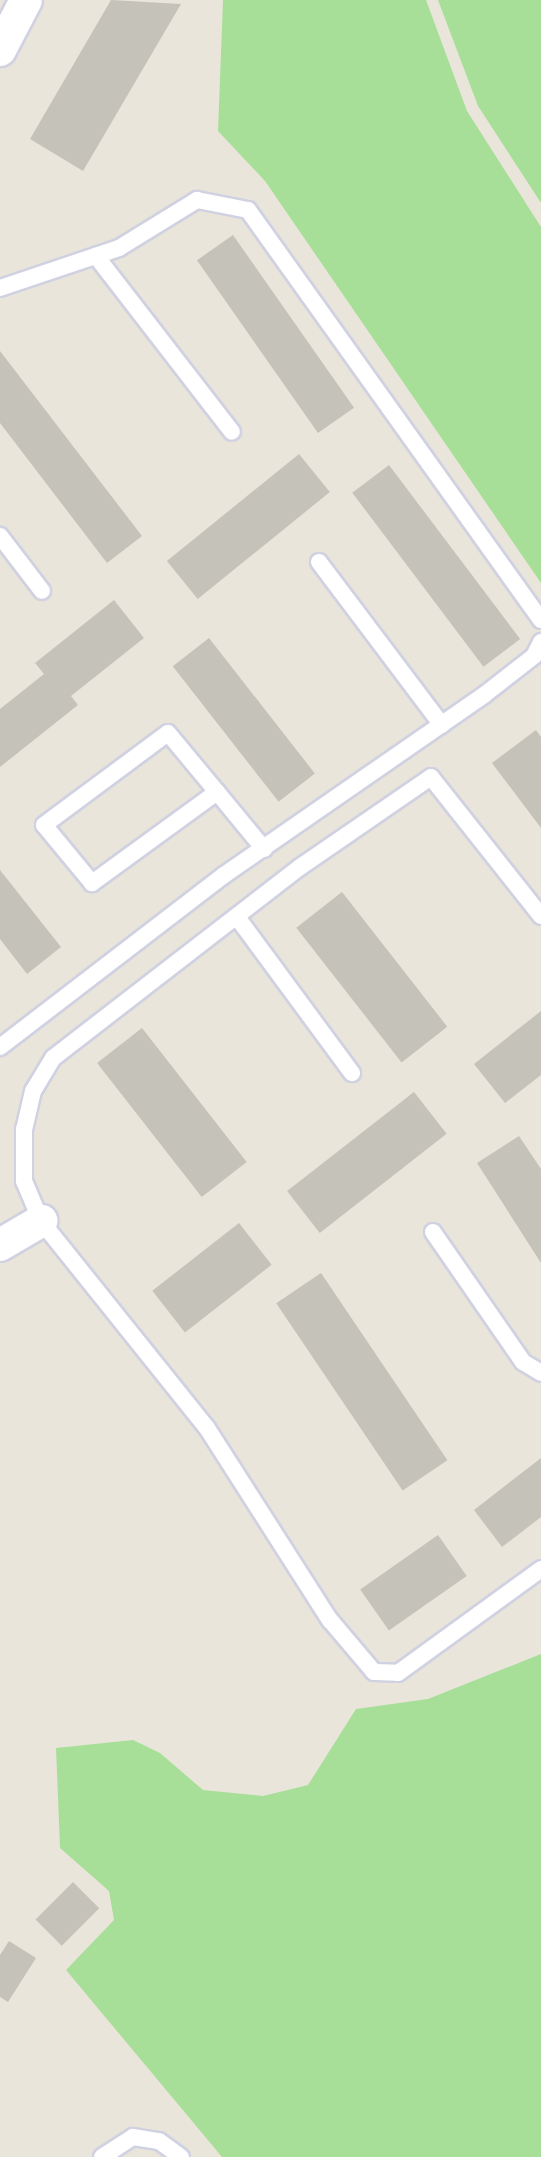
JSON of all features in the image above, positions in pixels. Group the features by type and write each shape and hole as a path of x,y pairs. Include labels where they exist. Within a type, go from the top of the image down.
{"street":[{"path":"0,50 26,0"},
{"path":"0,1245 41,1221"}],"lane":[{"path":"0,288 96,256 197,200 248,210 541,620"},
{"path":"96,256 232,432"},
{"path":"0,536 41,591"},
{"path":"319,562 442,725"},
{"path":"0,1047 264,849 442,725 534,656 541,642"},
{"path":"218,792 92,883 44,825 168,733 218,792 264,849"},
{"path":"541,916 431,777 237,917 52,1058 33,1091 24,1129 24,1181 41,1221 207,1428 330,1620 374,1672 398,1673 541,1569"},
{"path":"237,917 352,1073"},
{"path":"433,1232 523,1362 541,1373"},
{"path":"102,2157 134,2137 159,2141 181,2157"}],"green space":[{"path":"223,0 426,0 467,111 541,227 541,583 265,181 218,131"},
{"path":"438,0 541,0 541,203 478,106"},
{"path":"541,1654 541,2157 222,2157 66,1970 114,1920 109,1891 60,1848 56,1748 133,1740 160,1753 203,1790 263,1796 308,1785 356,1709 428,1699"}],"building":[{"path":"111,0 181,4 83,171 30,139"},
{"path":"233,235 354,408 318,433 197,260"},
{"path":"0,351 142,536 107,563 0,423"},
{"path":"299,454 330,492 198,599 167,561"},
{"path":"389,465 520,639 483,667 352,493"},
{"path":"114,600 144,638 71,696 78,705 0,767 0,709 44,674 35,663"},
{"path":"209,638 315,774 279,802 173,666"},
{"path":"536,730 541,737 541,828 492,763"},
{"path":"0,870 61,947 27,974 0,939"},
{"path":"342,892 447,1027 402,1062 296,928"},
{"path":"541,1011 541,1075 505,1103 474,1064"},
{"path":"142,1028 247,1162 202,1197 97,1063"},
{"path":"414,1092 447,1134 320,1233 287,1191"},
{"path":"519,1136 541,1169 541,1263 477,1163"},
{"path":"239,1223 272,1265 185,1332 152,1291"},
{"path":"321,1273 447,1460 403,1491 276,1303"},
{"path":"541,1458 541,1517 502,1547 474,1510"},
{"path":"438,1535 467,1576 389,1630 360,1589"},
{"path":"73,1882 99,1908 62,1946 36,1919"},
{"path":"9,1941 36,1958 8,2002 0,1997 0,1955"}]}
